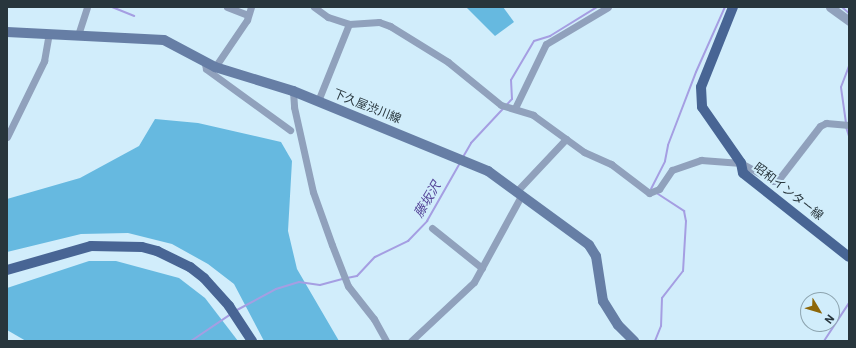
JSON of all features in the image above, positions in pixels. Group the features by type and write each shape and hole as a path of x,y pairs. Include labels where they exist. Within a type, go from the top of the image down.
{"main road":[{"name":"昭和インター線","path":"733,7 703,80 701,98 702,107 741,163 743,173 849,257"},
{"name":"下久屋渋川線","path":"7,32 164,40 215,67 318,101 488,171 594,250 603,301 618,325 634,341"},
{"path":"7,270 91,246 142,247 176,259 204,278 229,306 252,341"}],"street":[{"path":"78,35 87,7"},
{"path":"228,7 248,15"},
{"path":"215,67 252,7"},
{"path":"314,7 328,17 349,24 379,22 390,26 448,62 501,105 515,108 533,115 600,161 610,164 649,193 659,188 672,170 701,160 741,163 773,181 779,179 820,126 826,123 849,125"},
{"path":"515,108 546,44 608,7"},
{"path":"830,7 848,21"},
{"path":"318,101 349,24"},
{"path":"7,137 44,61 50,34"},
{"path":"204,60 206,69 290,130"},
{"path":"293,92 294,107 313,192 332,245 348,286 374,319 386,341"},
{"path":"411,341 457,299 482,268 518,194 566,139"},
{"path":"432,228 482,268"}],"shaded area":[{"path":"466,7 503,7 514,22 495,36"},
{"path":"155,119 198,123 281,142 292,161 288,231 297,269 339,341 264,341 234,284 208,264 172,244 128,233 81,234 7,252 7,199 80,178 139,146"},
{"path":"89,261 116,261 179,278 205,298 238,341 26,341 7,330 7,288"}],"waterway":[{"path":"112,7 134,16"},
{"name":"藤坂沢","path":"463,157 471,143 512,99 511,80 534,41 550,36 597,7"},
{"path":"651,189 665,161 668,145 696,72 725,7"},
{"path":"842,7 849,13"},
{"path":"846,123 841,87 849,66"},
{"path":"846,127 849,136"},
{"name":"藤坂沢","path":"347,278 357,276 375,257 408,241 427,221 460,163"},
{"path":"655,192 684,211 686,221 683,271 662,298 661,326 655,341"},
{"name":"藤坂沢","path":"237,310 276,289 299,282 320,285 343,279"},
{"path":"824,341 849,303"},
{"name":"藤坂沢","path":"191,341 231,314"}]}
